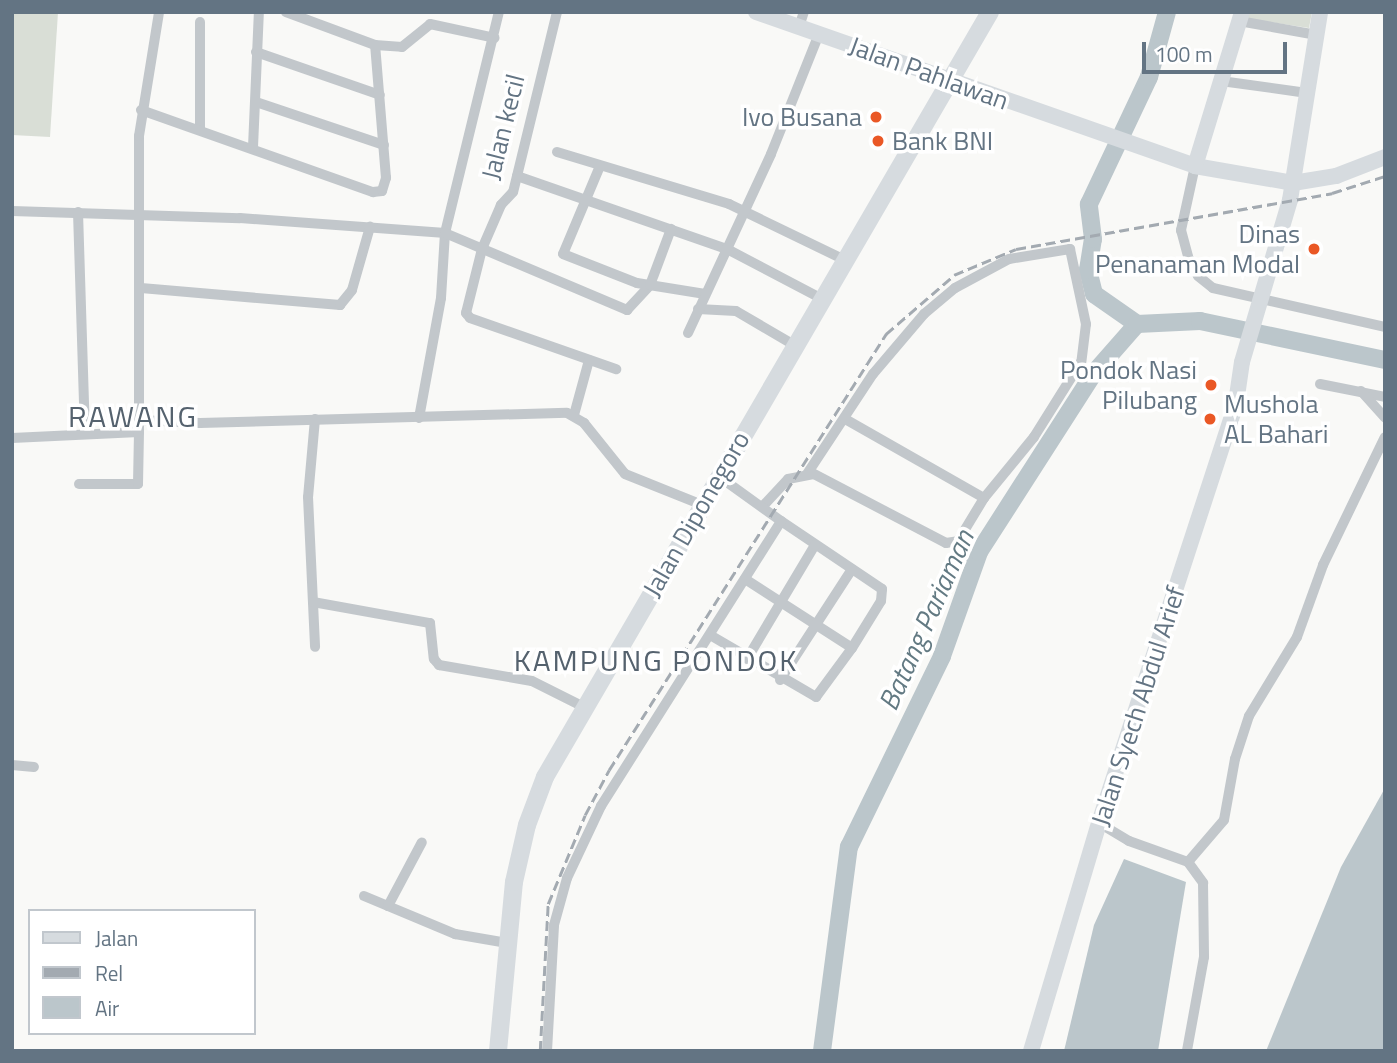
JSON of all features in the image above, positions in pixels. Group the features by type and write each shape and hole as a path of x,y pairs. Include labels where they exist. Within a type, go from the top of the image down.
{"main road":[{"name":"Jalan Diponegoro","path":"498,1051 507,943 527,825 545,777 700,504 847,261 990,12"}],"street":[{"path":"79,484 138,484 141,110 159,12"},
{"path":"253,147 259,12"},
{"path":"286,12 375,45 402,47 426,25 495,38"},
{"path":"419,418 441,298 445,233 495,38 499,12"},
{"name":"Jalan kecil","path":"557,12 517,176 482,249 466,313 470,318 589,360"},
{"name":"Jalan Pahlawan","path":"757,12 801,20 819,34 1131,146 1195,166 1293,183 1336,176 1385,157"},
{"name":"Jalan Syech Abdul Arief","path":"1031,1051 1099,823 1236,403 1242,362 1293,183 1320,12"},
{"path":"1317,35 1240,16 1195,166 1181,230 1188,257 1198,276 1213,288 1385,327"},
{"path":"200,22 200,130"},
{"path":"688,333 774,146 819,34"},
{"path":"141,110 378,192 386,178 375,45"},
{"path":"256,52 380,95"},
{"path":"1222,81 1307,93"},
{"path":"256,103 384,145"},
{"path":"558,152 743,209 847,261"},
{"path":"600,166 563,254 614,276 705,294"},
{"path":"517,176 727,249 824,300"},
{"path":"12,211 141,213 445,233 623,310 631,308 650,285 671,229"},
{"path":"78,212 85,434"},
{"path":"141,288 340,305 352,290 370,227"},
{"path":"763,506 782,483 807,474 824,477 948,544 958,541 985,498 1048,417 1081,362 1086,324 1070,249 1009,259 955,288 895,344 807,474"},
{"path":"698,309 736,310 796,346"},
{"path":"574,415 589,360 616,369"},
{"path":"1320,384 1385,397"},
{"path":"1362,391 1385,418"},
{"path":"139,420 419,418 544,412 574,415 625,474 700,504"},
{"path":"315,419 308,484 316,647"},
{"path":"845,419 985,498"},
{"path":"12,438 139,432"},
{"path":"1188,862 1224,820 1235,759 1249,716 1297,638 1324,565 1385,437"},
{"path":"710,635 780,680 812,697 820,696 852,649 884,592 717,475"},
{"path":"547,1051 554,925 567,878 601,806 781,521"},
{"path":"747,659 815,545"},
{"path":"780,680 852,569"},
{"path":"745,579 852,649"},
{"path":"313,602 430,623 434,659 439,665 532,681 583,707"},
{"path":"12,765 34,767"},
{"path":"1099,823 1129,841 1188,862 1203,883 1206,913 1202,976 1188,1051"},
{"path":"388,906 422,842"},
{"path":"364,896 456,934 507,943"}],"shaded area":[{"path":"12,12 58,12 50,137 12,135"},
{"path":"1245,12 1312,12 1309,28 1244,18"}],"water":[{"path":"1385,788 1385,1051 1266,1051 1341,867"},
{"path":"1124,859 1186,882 1158,1051 1064,1051 1094,925"}],"waterway":[{"path":"1137,324 1094,294 1088,270 1093,239 1089,204 1149,77 1167,12"},
{"name":"Batang Pariaman","path":"822,1051 849,847 942,656 979,552 1094,373 1137,324 1200,321 1385,360"}],"railway":[{"path":"540,1051 548,904 585,815 609,770 886,334 954,275 1016,249 1332,193 1385,176"}],"place":[{"name":"Ivo Busana","path":"876,117"},
{"name":"Bank BNI","path":"878,141"},
{"name":"Dinas Penanaman Modal","path":"1314,249"},
{"name":"Pondok Nasi Pilubang","path":"1211,385"},
{"name":"Mushola AL Bahari","path":"1210,419"}],"district":[{"name":"RAWANG","path":"133,416"},
{"name":"KAMPUNG PONDOK","path":"656,660"}]}
